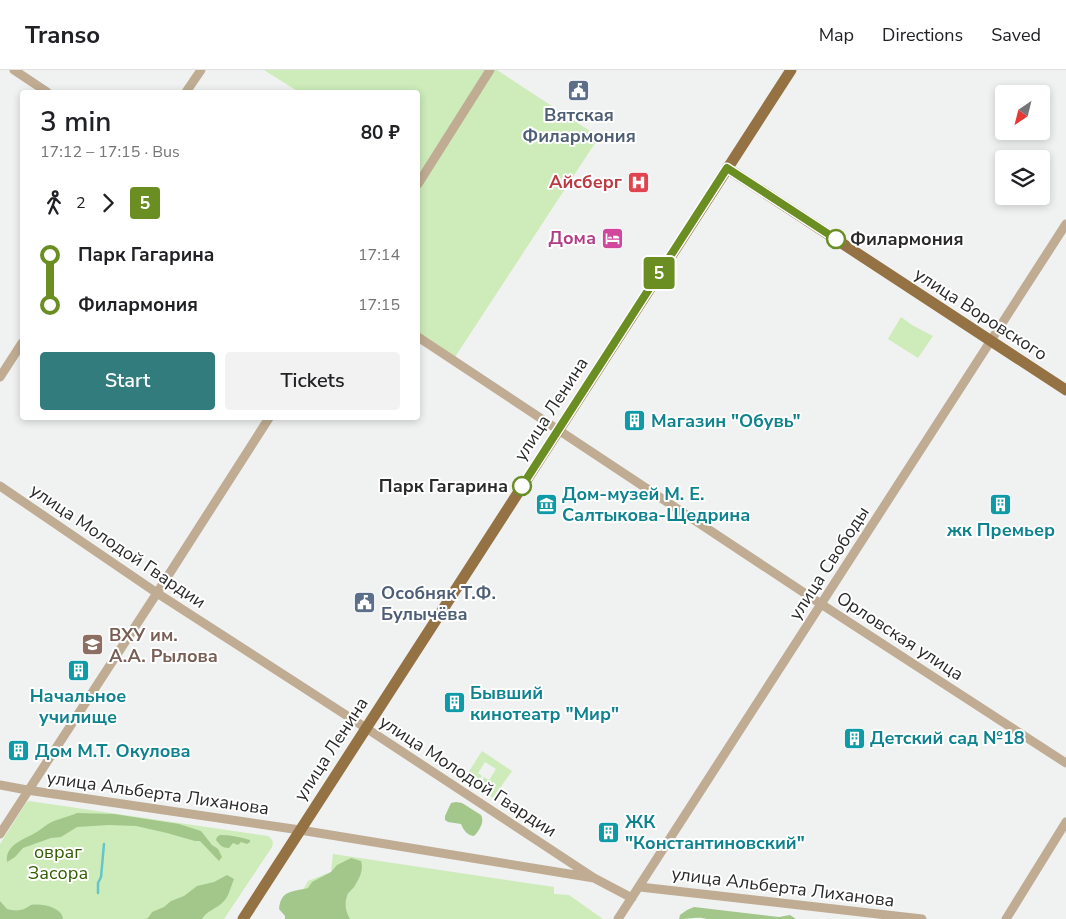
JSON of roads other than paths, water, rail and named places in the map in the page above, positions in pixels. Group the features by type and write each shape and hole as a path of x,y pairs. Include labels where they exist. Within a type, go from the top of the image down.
{"main road":[{"name":"улица Ленина","path":"243,919 791,70"},
{"name":"улица Воровского","path":"727,168 1066,390"}],"street":[{"path":"14,70 44,90"},
{"path":"187,90 201,70"},
{"path":"420,181 490,70"},
{"name":"улица Свободы","path":"618,919 1066,224"},
{"name":"Орловская улица","path":"420,337 1066,763"},
{"path":"0,377 20,346"},
{"path":"0,834 268,420"},
{"name":"улица Молодой Гвардии","path":"0,486 157,593 594,878"},
{"name":"улица Альберта Лиханова","path":"0,785 300,830 594,878 632,898"},
{"path":"1006,919 1066,822"},
{"name":"улица Альберта Лиханова","path":"640,887 922,919"}],"waterway":[{"path":"98,893 104,844"}],"place":[{"name":"Вятская Филармония","path":"579,90"},
{"name":"Айсберг","path":"638,182"},
{"name":"Дома","path":"612,238"},
{"name":"Филармония","path":"836,239"},
{"name":"Магазин \"Обувь\"","path":"635,421"},
{"name":"Парк Гагарина","path":"522,486"},
{"name":"Дом-музей М. Е. Салтыкова-Щедрина","path":"546,504"},
{"name":"жк Премьер","path":"1001,505"},
{"name":"Особняк Т.Ф. Булычёва","path":"365,603"},
{"name":"ВХУ им. А.А. Рылова","path":"93,645"},
{"name":"Начальное училище","path":"78,671"},
{"name":"Бывший кинотеатр \"Мир\"","path":"454,703"},
{"name":"Детский сад №18","path":"854,738"},
{"name":"Дом М.Т. Окулова","path":"19,751"},
{"name":"ЖК \"Константиновский\"","path":"609,832"}],"park label":[{"name":"овраг Засора","path":"58,862"}]}
